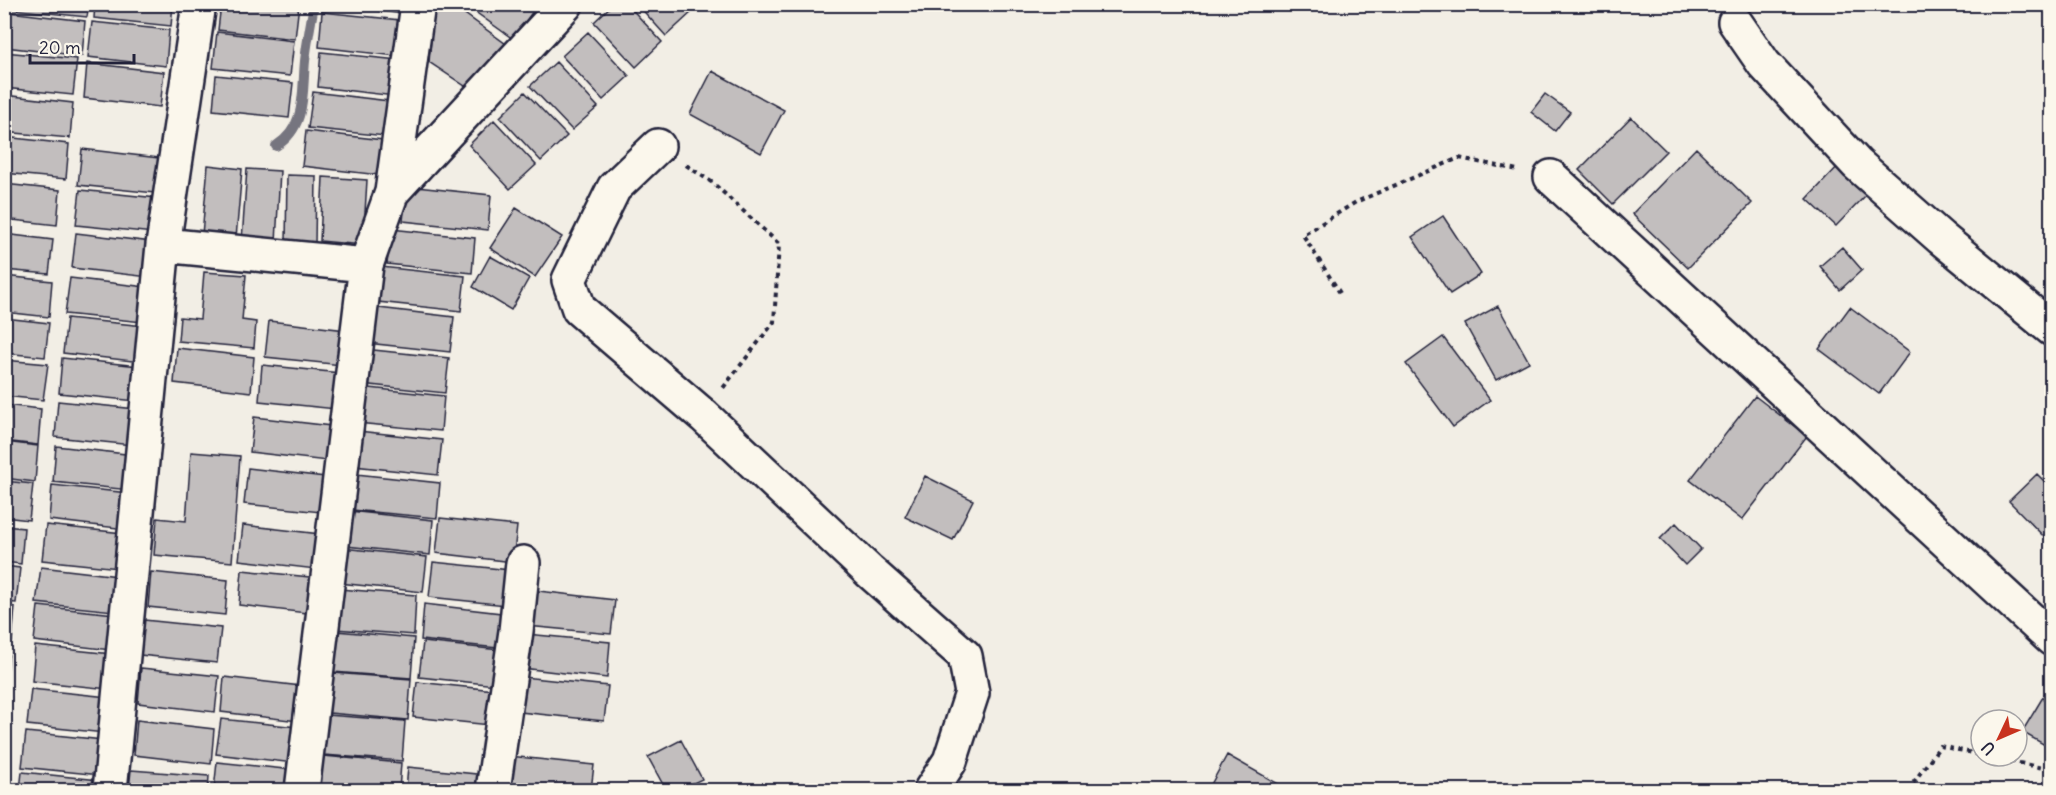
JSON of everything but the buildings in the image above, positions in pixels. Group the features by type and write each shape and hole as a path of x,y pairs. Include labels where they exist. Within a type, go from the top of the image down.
{"street":[{"path":"110,790 163,245 199,4"},
{"path":"302,790 366,265 392,192 418,4"},
{"path":"392,192 566,4"},
{"path":"1735,22 1764,64 1857,164 1941,238 2052,329"},
{"path":"658,146 614,188 569,280 579,309 704,416 869,571 965,656 972,693 951,761 931,790"},
{"path":"1551,177 2052,639"},
{"path":"163,245 366,265"},
{"path":"493,790 524,563"}],"path":[{"path":"658,146 713,183 779,244 774,322 704,416"},
{"path":"1340,293 1303,235 1356,202 1459,158 1551,177"},
{"path":"1908,790 1940,746 2052,770"}],"waterway":[{"path":"276,146 293,129 301,108 314,4"}]}
